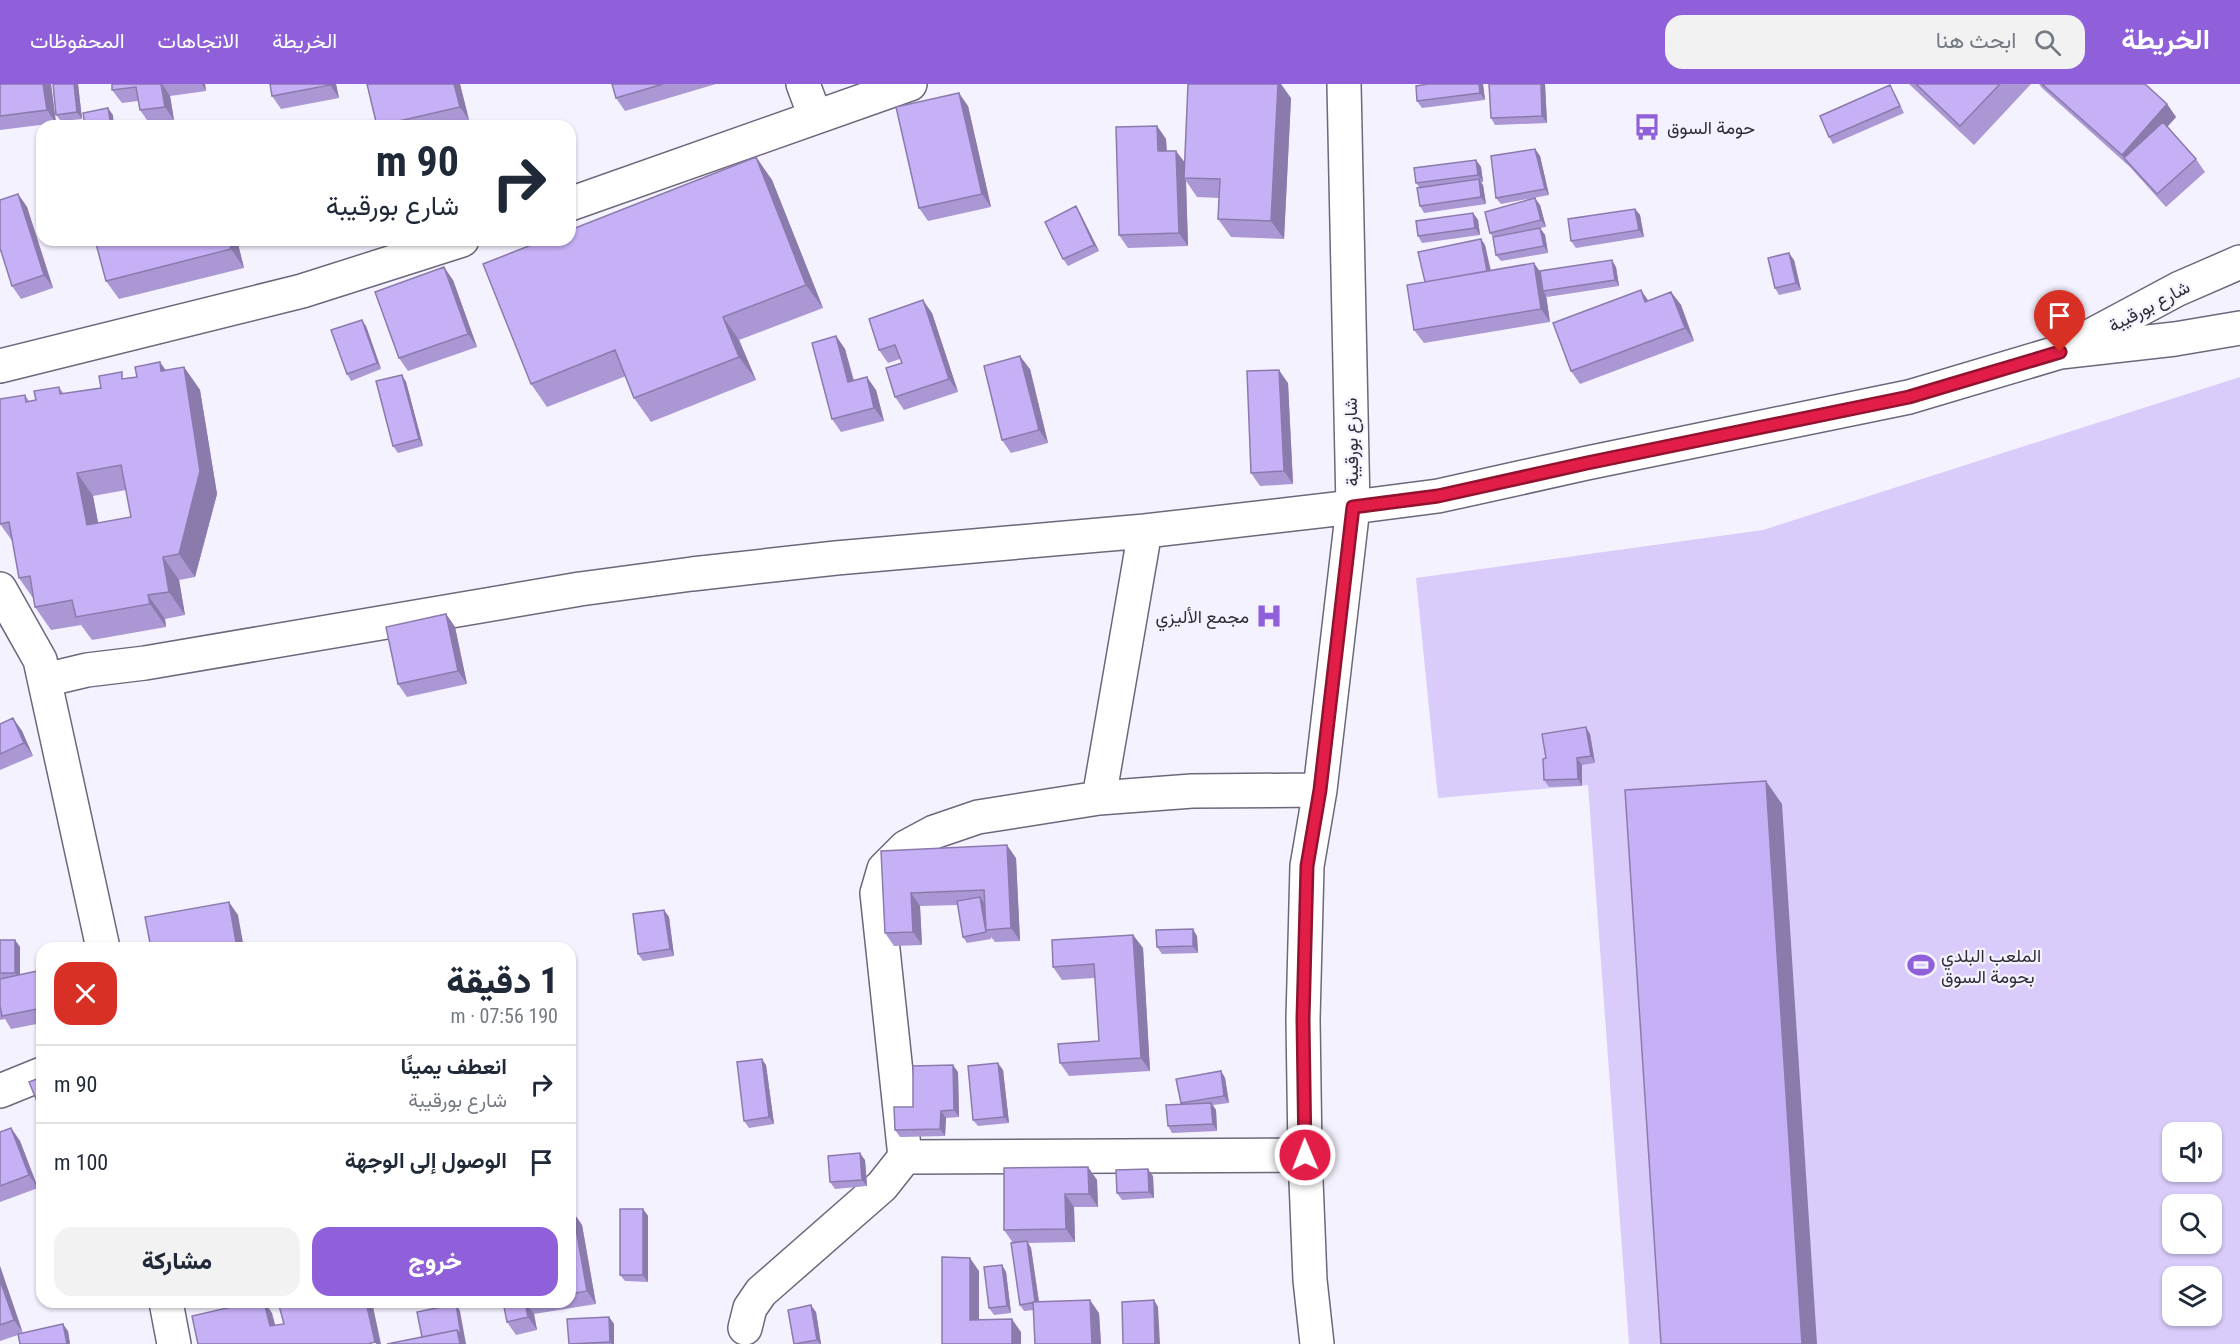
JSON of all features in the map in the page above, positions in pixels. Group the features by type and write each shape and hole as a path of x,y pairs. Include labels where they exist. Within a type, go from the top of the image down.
{"street":[{"path":"803,84 815,116"},
{"path":"576,202 910,84"},
{"name":"شارع بورقيبة","path":"1344,84 1353,507 1438,496 1909,397 2060,352 2175,339 2240,328"},
{"path":"0,366 302,291 443,246"},
{"name":"شارع بورقيبة","path":"2060,352 2178,289 2240,262"},
{"path":"45,680 87,670 145,663 580,589 836,558 1145,531 1353,507 1320,790 1307,866 1303,1019 1305,1155 1310,1280 1317,1344"},
{"path":"1099,798 1145,531"},
{"path":"0,589 40,660 102,942"},
{"path":"745,1328 750,1308 761,1292 882,1186 905,1157 877,893 884,869 906,847 934,832 978,817 1099,798 1192,791 1320,790"},
{"path":"0,1091 36,1076"},
{"path":"905,1157 1305,1155"},
{"path":"167,1308 174,1344"}],"shaded area":[{"name":"الملعب البلدي بحومة السوق","path":"2240,377 2240,1344 1629,1344 1588,785 1438,798 1416,578 1763,530"}],"building":[{"path":"0,84 43,84 47,110 0,116"},
{"path":"53,84 74,84 77,112 56,115"},
{"path":"112,84 161,84 165,107 140,110 136,87 112,90"},
{"path":"270,84 330,84 330,85 272,96"},
{"path":"367,84 454,84 460,107 403,120 376,120"},
{"path":"612,84 663,84 616,98"},
{"path":"1188,84 1278,84 1271,221 1218,219 1220,179 1184,178"},
{"path":"1479,84 1480,93 1417,101 1416,86"},
{"path":"1489,84 1541,84 1542,116 1491,118"},
{"path":"1916,84 2000,84 1960,126"},
{"path":"2042,84 2145,84 2167,104 2122,155"},
{"path":"1890,85 1900,106 1829,137 1820,116"},
{"path":"959,93 982,194 919,208 896,107"},
{"path":"108,108 110,120 84,120 83,113"},
{"path":"2163,122 2196,159 2157,194 2124,158"},
{"path":"1157,126 1158,151 1176,151 1179,233 1119,235 1116,127"},
{"path":"1535,149 1545,189 1496,198 1491,156"},
{"path":"756,157 806,285 723,317 739,357 634,398 615,350 531,384 483,264 529,246 576,246 576,228"},
{"path":"1476,160 1478,175 1416,183 1414,168"},
{"path":"1479,179 1481,197 1420,206 1417,188"},
{"path":"18,194 44,275 12,286 0,248 0,200"},
{"path":"1535,198 1541,220 1490,233 1485,212"},
{"path":"1076,206 1094,245 1063,259 1045,222"},
{"path":"1635,209 1639,230 1571,241 1568,219"},
{"path":"1473,213 1475,228 1418,236 1416,221"},
{"path":"1540,228 1544,246 1496,255 1493,237"},
{"path":"1481,239 1487,271 1425,282 1418,252"},
{"path":"97,246 230,246 231,249 106,281"},
{"path":"1789,253 1796,283 1775,288 1768,258"},
{"path":"1612,260 1615,280 1543,291 1540,271"},
{"path":"1534,263 1541,309 1414,330 1407,285"},
{"path":"444,267 468,334 399,358 375,292"},
{"path":"1641,290 1645,302 1671,292 1685,328 1571,371 1553,323"},
{"path":"923,300 949,379 895,397 886,368 902,363 895,345 879,350 869,319"},
{"path":"362,320 377,363 347,374 331,330"},
{"path":"836,336 848,382 867,377 874,408 832,419 812,343"},
{"path":"1020,356 1039,430 1002,440 984,366"},
{"path":"160,362 161,371 184,367 200,471 179,554 163,557 169,592 148,595 150,604 76,617 72,600 35,607 30,576 19,578 9,522 0,524 0,399 25,395 26,402 36,400 34,391 59,387 60,394 101,388 99,376 122,372 122,379 137,377 135,367","holes":["121,465 131,517 87,525 77,473"]},
{"path":"1279,370 1284,471 1251,473 1247,371"},
{"path":"402,375 419,439 393,446 376,381"},
{"path":"446,614 458,671 398,684 386,627"},
{"path":"13,718 24,743 0,754 0,724"},
{"path":"1586,727 1591,756 1577,758 1578,779 1544,780 1543,759 1546,758 1542,734"},
{"path":"1766,781 1802,1344 1661,1344 1625,790"},
{"path":"1007,845 1011,928 986,930 984,890 911,893 913,932 885,933 881,851"},
{"path":"980,897 986,932 963,937 957,901"},
{"path":"229,902 236,942 150,942 145,917"},
{"path":"664,910 670,949 638,954 633,914"},
{"path":"1193,929 1193,946 1157,947 1156,930"},
{"path":"1133,935 1141,1058 1060,1063 1058,1044 1099,1041 1094,964 1053,967 1052,940"},
{"path":"0,940 15,940 15,973 0,973"},
{"path":"36,971 36,1009 2,1016 0,979"},
{"path":"762,1059 769,1117 744,1121 737,1062"},
{"path":"998,1063 1004,1117 973,1120 968,1066"},
{"path":"953,1065 954,1110 941,1111 940,1129 895,1130 894,1107 913,1107 913,1066"},
{"path":"1221,1071 1224,1096 1181,1103 1176,1079"},
{"path":"36,1079 36,1099 29,1082"},
{"path":"1211,1103 1213,1124 1168,1126 1166,1105"},
{"path":"11,1128 29,1175 0,1186 0,1132"},
{"path":"860,1153 862,1180 830,1182 828,1156"},
{"path":"1088,1167 1089,1194 1065,1194 1066,1229 1004,1230 1004,1168"},
{"path":"1148,1169 1149,1192 1117,1193 1116,1170"},
{"path":"620,1209 643,1209 643,1275 620,1275"},
{"path":"576,1229 587,1291 576,1293"},
{"path":"1027,1241 1035,1302 1020,1305 1011,1243"},
{"path":"942,1257 970,1258 970,1320 1012,1319 1012,1344 942,1344"},
{"path":"1002,1265 1007,1306 989,1308 984,1267"},
{"path":"0,1280 14,1320 0,1325"},
{"path":"1090,1300 1092,1344 1035,1344 1033,1302"},
{"path":"1154,1300 1155,1344 1123,1344 1122,1302"},
{"path":"811,1305 817,1340 794,1344 788,1310"},
{"path":"227,1308 266,1308 270,1326 284,1324 280,1308 367,1308 375,1342 368,1344 198,1344 192,1316"},
{"path":"436,1308 457,1308 461,1336 457,1330 422,1337 417,1312"},
{"path":"504,1308 526,1308 528,1317 507,1322"},
{"path":"609,1317 610,1342 569,1344 567,1319"},
{"path":"63,1324 67,1344 20,1344 18,1334"},
{"path":"457,1330 460,1344 387,1344"}],"place":[{"name":"حومة السوق","path":"1647,127"},
{"name":"مجمع الأليزي","path":"1269,616"},
{"name":"الملعب البلدي بحومة السوق","path":"1921,965"}],"route":[{"path":"1305,1155 1303,1019 1307,866 1320,790 1353,507 1438,496 1909,397 2060,352"}]}
